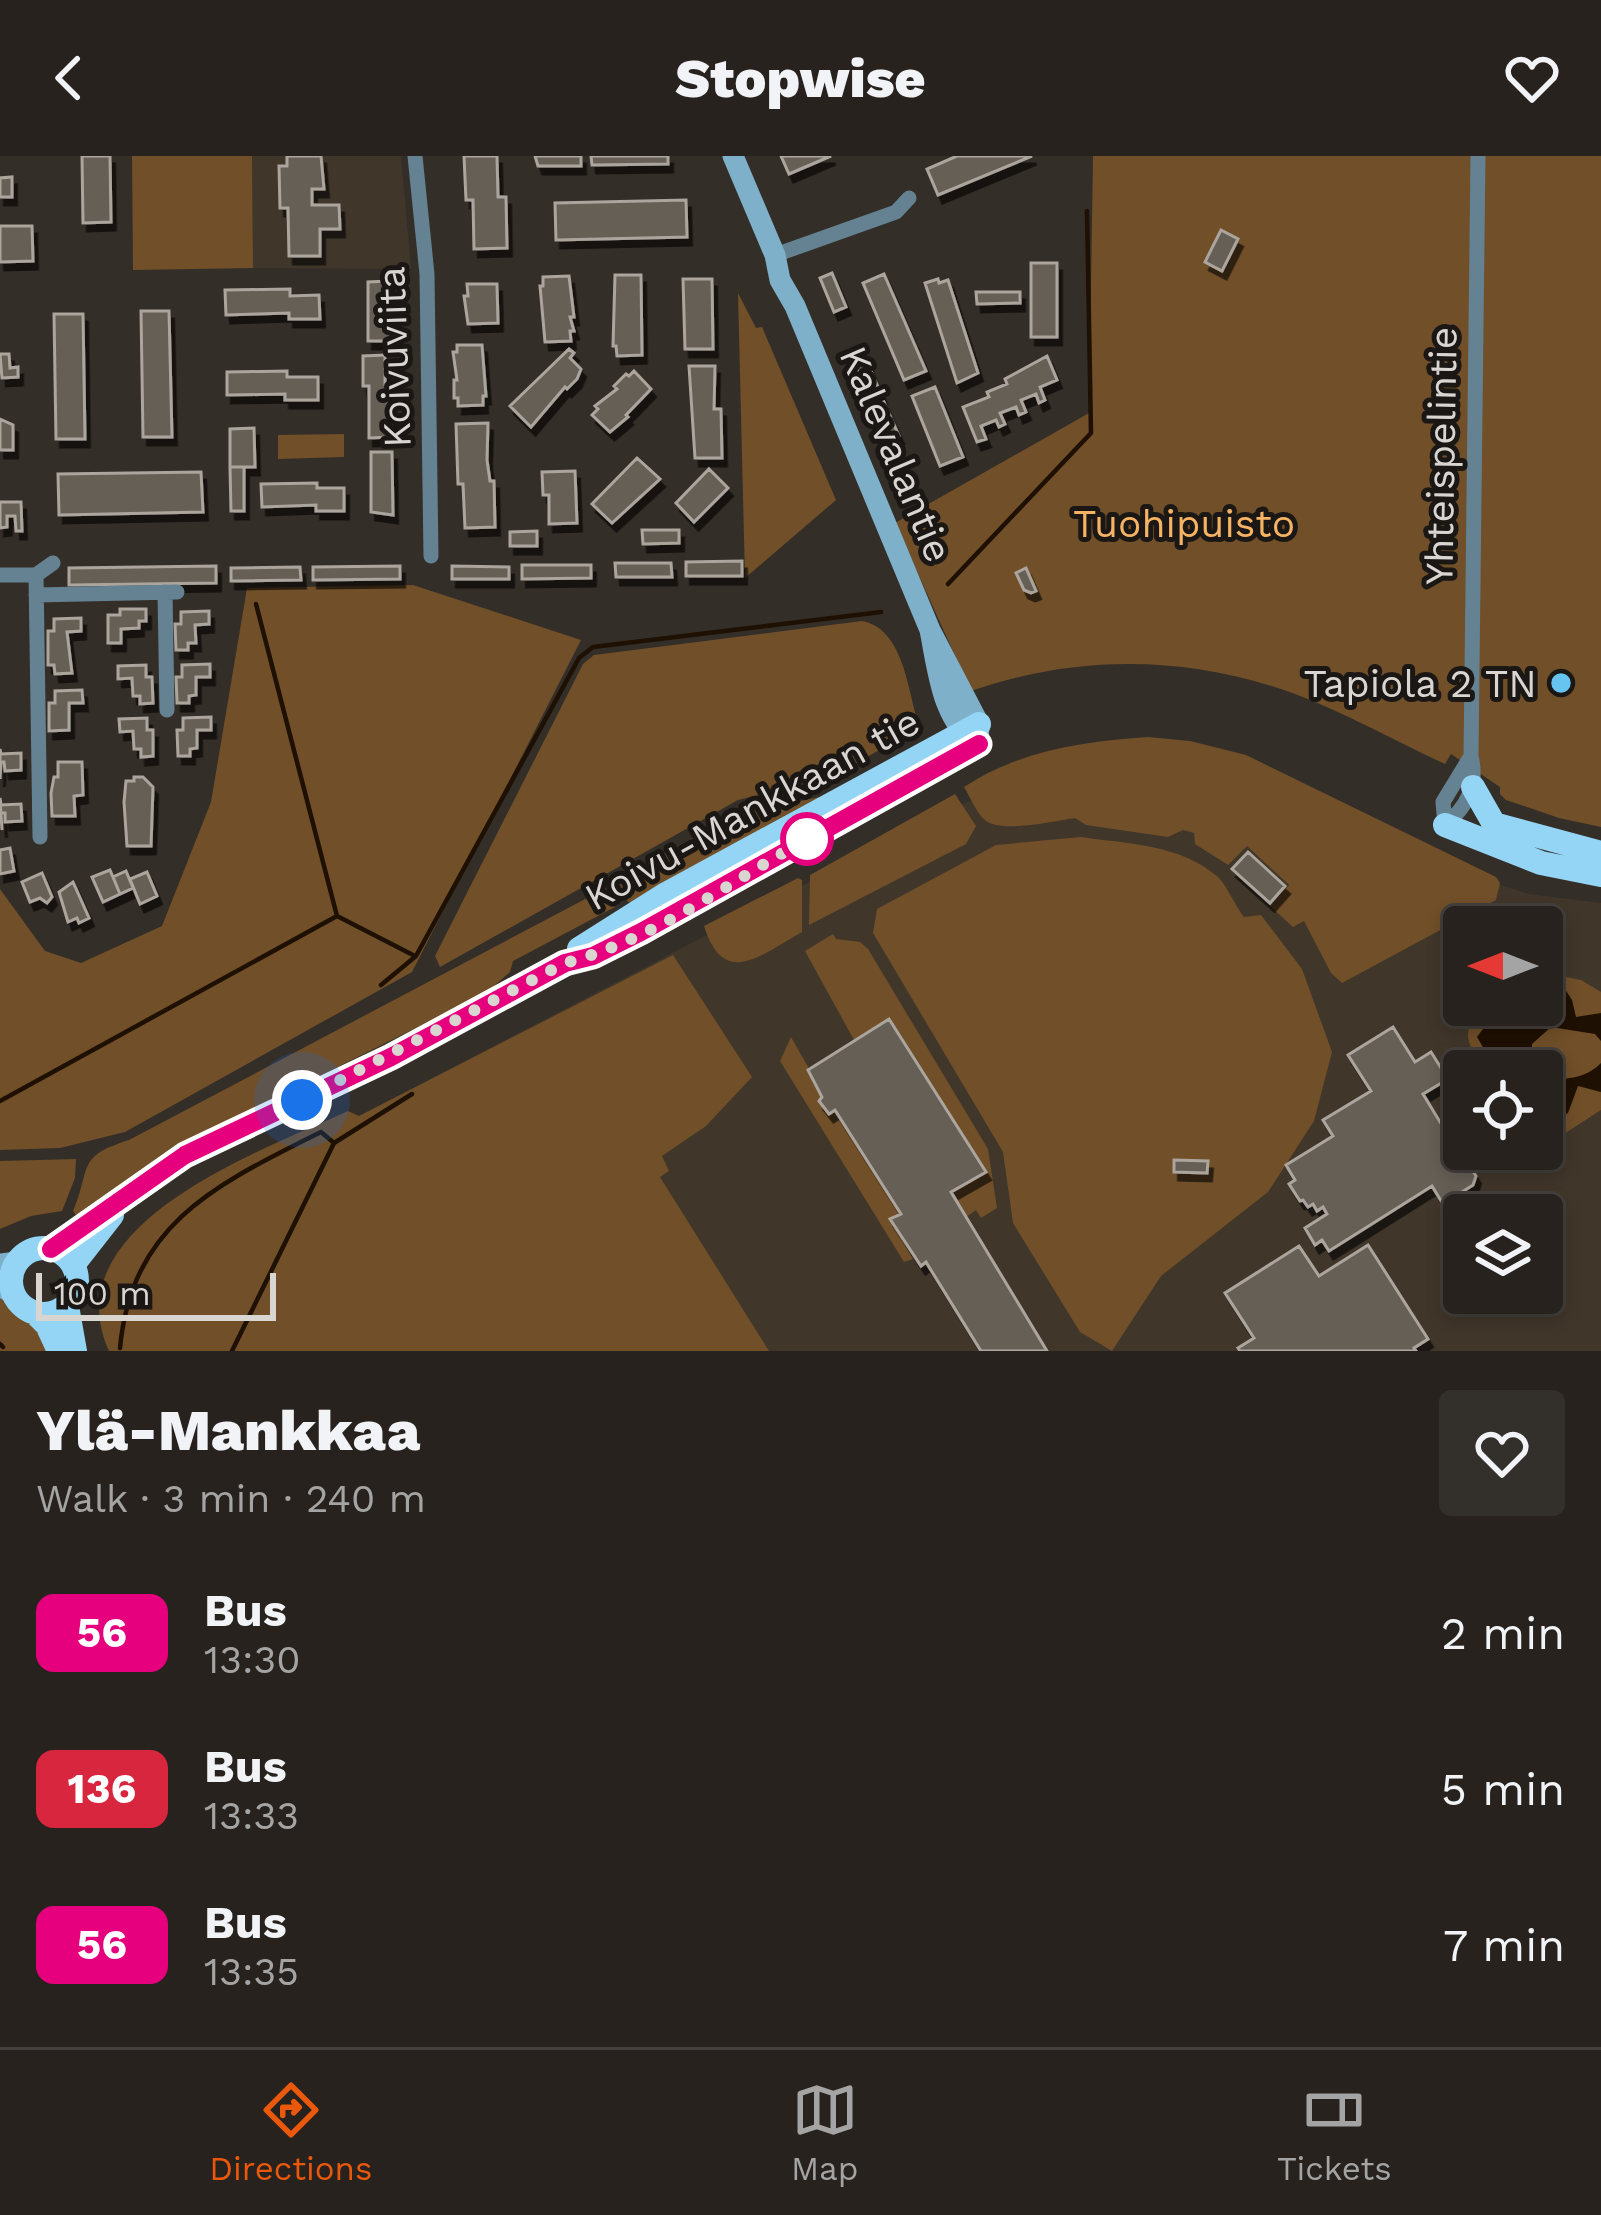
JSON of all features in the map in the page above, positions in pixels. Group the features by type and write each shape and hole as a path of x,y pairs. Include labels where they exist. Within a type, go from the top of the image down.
{"main road":[{"name":"Kalevalantie","path":"733,156 775,255 779,280 795,306 973,734"},
{"name":"Koivu-Mankkaan tie","path":"51,1249 185,1155 391,1057 565,963 648,904 973,734"},
{"path":"1472,787 1494,824 1601,854"},
{"path":"1445,825 1541,863 1601,875"},
{"name":"Koivu-Mankkaan tie","path":"73,1265 121,1202"},
{"path":"36,1314 56,1313 67,1306 77,1286 73,1265 51,1249 32,1250 8,1263 11,1274 6,1290 47,1325 59,1351"},
{"path":"67,1306 75,1351"}],"street":[{"name":"Koivuviita","path":"415,156 427,274 431,556"},
{"name":"Yhteispelintie","path":"1472,787 1476,776 1471,756 1478,156"},
{"path":"775,255 896,212 910,198"},
{"path":"0,575 36,574 53,563"},
{"path":"36,574 40,837"},
{"path":"36,595 171,592 167,710"},
{"name":"Yhteispelintie","path":"1445,825 1443,802 1471,756"},
{"path":"1445,825 1462,811 1472,787"}],"shaded area":[{"path":"252,156 401,156 411,269 253,268"},
{"path":"1011,791 1479,878 1529,894 1601,903 1601,1351 127,1351 359,1116 957,805"},
{"path":"1563,986 1576,1017 1601,1013 1601,1041 1595,1034 1551,1027 1532,1044 1532,1050 1485,1050 1477,1037 1483,1029 1563,1026"},
{"path":"1601,1063 1601,1092 1578,1086 1563,1116 1563,1078"}],"green space":[{"path":"132,156 252,156 253,268 133,270"},
{"name":"Tuohipuisto","path":"1093,156 1601,156 1601,827 1506,800 1500,787 1451,754 1445,764 1295,694 1215,672 1174,666 1092,665 1051,670 971,691 895,523 1089,413"},
{"path":"738,293 756,328 762,327 836,500 745,578"},
{"path":"344,434 344,457 278,459 278,435"},
{"path":"413,585 581,640 412,972 125,1132 60,1148 0,1150 0,889 45,951 81,963 162,926 211,802 247,588"},
{"path":"862,621 886,634 900,659 916,715 904,736 830,778 738,800 440,967 435,956 583,664 594,655"},
{"path":"1148,737 1190,741 1246,755 1496,877 1500,883 1496,900 1485,906 1443,906 1443,929 1342,983 1331,973 1304,921 1293,927 1270,906 1289,885 1247,846 1228,865 1195,844 1194,833 1183,830 1168,837 1086,825 1075,818 994,824 980,814 964,787 1029,756 1100,741"},
{"path":"955,794 976,826 966,844 809,925 810,875"},
{"path":"824,796 634,903 628,902 620,884 628,873 735,815"},
{"path":"1081,837 1170,852 1218,877 1244,917 1261,915 1302,969 1332,1052 1314,1121 1268,1192 1161,1276 1112,1351 1080,1332 1013,1223 1003,1152 873,933 877,909 996,845"},
{"path":"802,880 802,932 746,961 733,962 712,946 704,926"},
{"path":"606,888 615,907 513,961 510,972 486,993 163,1154 78,1218 73,1211 88,1165 100,1152"},
{"path":"833,934 868,949 988,1149 997,1208 981,1218 976,1210 966,1217 951,1192 986,1172 890,1020 854,1040 805,951"},
{"path":"673,955 752,1077 706,1126 662,1156 669,1171 660,1177 769,1351 109,1351 99,1306 110,1265 137,1230 175,1198 311,1127 348,1111 359,1116"},
{"path":"1563,976 1581,980 1601,992 1601,1110 1563,1135 1563,1050 1472,1050 1470,1026 1563,1026"},
{"path":"791,1037 815,1079 812,1082 822,1097 819,1101 828,1113 835,1110 901,1214 891,1220 913,1259 904,1262 780,1061"},
{"path":"76,1159 75,1178 62,1211 31,1216 0,1229 0,1161"},
{"path":"0,1292 26,1320 41,1325 52,1351 0,1351"}],"building":[{"path":"82,156 110,156 111,222 83,223"},
{"path":"287,156 321,156 324,189 312,189 312,205 339,205 340,229 320,229 320,256 289,256 288,208 280,208 279,166 287,166"},
{"path":"464,156 497,156 498,197 506,197 507,248 474,249 473,200 466,200"},
{"path":"535,156 581,156 581,166 538,166"},
{"path":"591,156 668,156 668,164 592,165"},
{"path":"781,156 831,156 789,174"},
{"path":"957,156 1032,156 938,195 927,169"},
{"path":"12,177 12,197 0,197 0,178"},
{"path":"686,200 687,237 556,240 555,203"},
{"path":"0,226 32,226 33,261 0,262"},
{"path":"1221,230 1238,239 1222,271 1205,262"},
{"path":"1031,263 1057,263 1057,337 1031,337"},
{"path":"832,273 846,307 834,312 820,278"},
{"path":"884,274 926,371 904,380 863,283"},
{"path":"615,275 641,275 642,355 617,356 613,346"},
{"path":"569,276 574,317 570,317 571,341 545,342 543,277"},
{"path":"683,279 712,279 713,349 685,349"},
{"path":"938,279 939,283 948,280 978,373 957,383 925,283"},
{"path":"389,281 390,341 368,341 368,282"},
{"path":"467,284 497,284 498,323 468,324"},
{"path":"290,289 290,296 319,295 320,319 289,319 289,313 226,315 225,290"},
{"path":"976,292 1020,292 1020,303 977,304"},
{"path":"141,311 169,311 172,437 143,437"},
{"path":"54,314 83,314 85,439 56,439"},
{"path":"457,345 482,345 483,405 458,406 454,398"},
{"path":"569,349 574,353 570,358 581,369 577,379 531,427 510,406"},
{"path":"0,354 9,354 10,368 18,367 18,377 2,378"},
{"path":"385,355 392,437 369,438 369,386 363,386 363,356"},
{"path":"1047,356 1057,380 1040,387 1045,400 1039,403 1036,394 1021,400 1026,412 1019,415 1016,407 1000,413 1005,424 999,427 996,420 981,426 986,439 977,442 963,407 989,397 987,392 1007,384 1005,379"},
{"path":"867,362 882,396 871,401 856,367"},
{"path":"689,366 715,366 714,409 721,409 722,458 695,458"},
{"path":"287,371 287,377 318,377 318,400 285,400 285,394 227,395 227,372"},
{"path":"634,371 651,389 610,432 592,415 598,409 595,406"},
{"path":"935,387 963,457 940,466 912,396"},
{"path":"884,402 899,436 888,441 873,407"},
{"path":"0,419 13,425 13,450 0,450"},
{"path":"488,423 495,527 465,528 456,424"},
{"path":"254,428 255,467 230,467 230,429"},
{"path":"371,452 392,452 393,515 371,512"},
{"path":"637,458 660,479 612,523 592,504"},
{"path":"230,467 244,467 244,511 231,511"},
{"path":"709,469 728,488 694,522 676,503"},
{"path":"575,471 577,523 549,524 549,495 543,495 542,472"},
{"path":"201,472 203,512 59,515 58,474"},
{"path":"317,483 317,488 344,488 344,511 316,511 316,505 262,507 261,484"},
{"path":"0,502 21,502 22,531 16,531 15,516 7,516 7,527 0,528"},
{"path":"642,530 679,530 679,543 643,544"},
{"path":"537,531 537,546 510,546 510,532"},
{"path":"742,561 742,576 686,576 686,562"},
{"path":"615,563 671,563 672,577 616,577"},
{"path":"522,565 591,565 591,578 522,579"},
{"path":"216,566 216,583 69,585 69,568"},
{"path":"400,566 400,579 313,580 313,567"},
{"path":"452,566 509,567 509,579 452,579"},
{"path":"300,567 301,580 231,581 231,568"},
{"path":"1026,568 1036,591 1031,593 1024,590 1016,573"},
{"path":"120,609 146,609 146,621 139,621 139,628 121,629 121,643 108,643 108,615 120,615"},
{"path":"209,611 209,624 195,625 196,643 188,643 188,650 176,650 175,624 181,624 181,612"},
{"path":"81,618 81,631 67,632 72,673 55,674 54,665 48,665 48,631 54,631 54,619"},
{"path":"210,664 210,677 196,677 196,695 189,696 189,703 177,703 176,677 182,677 182,665"},
{"path":"146,665 146,677 152,677 153,703 140,704 140,696 133,696 132,678 118,679 118,666"},
{"path":"82,690 83,703 69,703 69,730 49,731 49,703 55,703 55,691"},
{"path":"211,717 211,730 197,730 197,748 190,749 190,756 178,756 177,730 183,730 183,718"},
{"path":"147,718 147,730 153,730 153,756 141,757 141,749 134,749 133,731 120,732 119,719"},
{"path":"0,749 1,754 21,753 21,770 5,771 1,762 0,779"},
{"path":"58,762 82,762 83,795 74,796 75,816 52,816"},
{"path":"143,777 153,787 151,846 127,846 126,781"},
{"path":"0,798 1,805 21,804 22,821 5,822 5,813 1,813 2,830"},
{"path":"10,848 14,871 0,874 0,850"},
{"path":"1248,852 1285,886 1270,903 1232,869"},
{"path":"110,870 120,894 103,902 92,877"},
{"path":"126,871 133,888 120,894 113,877"},
{"path":"147,872 157,896 140,904 130,879"},
{"path":"42,873 52,897 47,903 40,898 30,902 22,882"},
{"path":"73,882 89,918 79,923 77,918 68,922 59,892"},
{"path":"889,1019 986,1172 951,1192 1047,1351 981,1351 926,1262 921,1266 890,1219 901,1214 835,1110 829,1114 819,1101 822,1097 808,1070"},
{"path":"1393,1027 1415,1062 1431,1052 1443,1071 1443,1082 1423,1094 1443,1120 1443,1170 1472,1170 1476,1176 1473,1185 1459,1194 1443,1194 1443,1204 1432,1186 1329,1251 1322,1240 1315,1245 1305,1228 1327,1214 1323,1207 1317,1211 1313,1204 1308,1207 1300,1201 1289,1184 1295,1180 1286,1165 1333,1136 1323,1120 1371,1091 1348,1055"},
{"path":"1174,1160 1208,1161 1207,1173 1174,1172"},
{"path":"1368,1245 1428,1339 1416,1351 1240,1351 1254,1338 1225,1293 1299,1246 1319,1276"}],"waterway":[{"path":"948,584 1091,433 1087,211"},
{"path":"256,604 337,916 413,955"},
{"path":"381,985 416,956 579,658 593,647 881,612"},
{"path":"0,1101 337,916"},
{"path":"232,1351 334,1143 412,1094"},
{"path":"120,1348 128,1304 142,1268 162,1237 187,1212 249,1169 321,1132 334,1143"},
{"path":"0,1344 3,1347"}],"bus line":[{"name":"56","path":"51,1249 185,1155 391,1057 565,963 593,956 641,932 979,744"}],"place":[{"name":"Tapiola 2 TN","path":"1561,683"}],"route":[{"path":"302,1100 565,963 593,956 641,932 807,839"}]}
